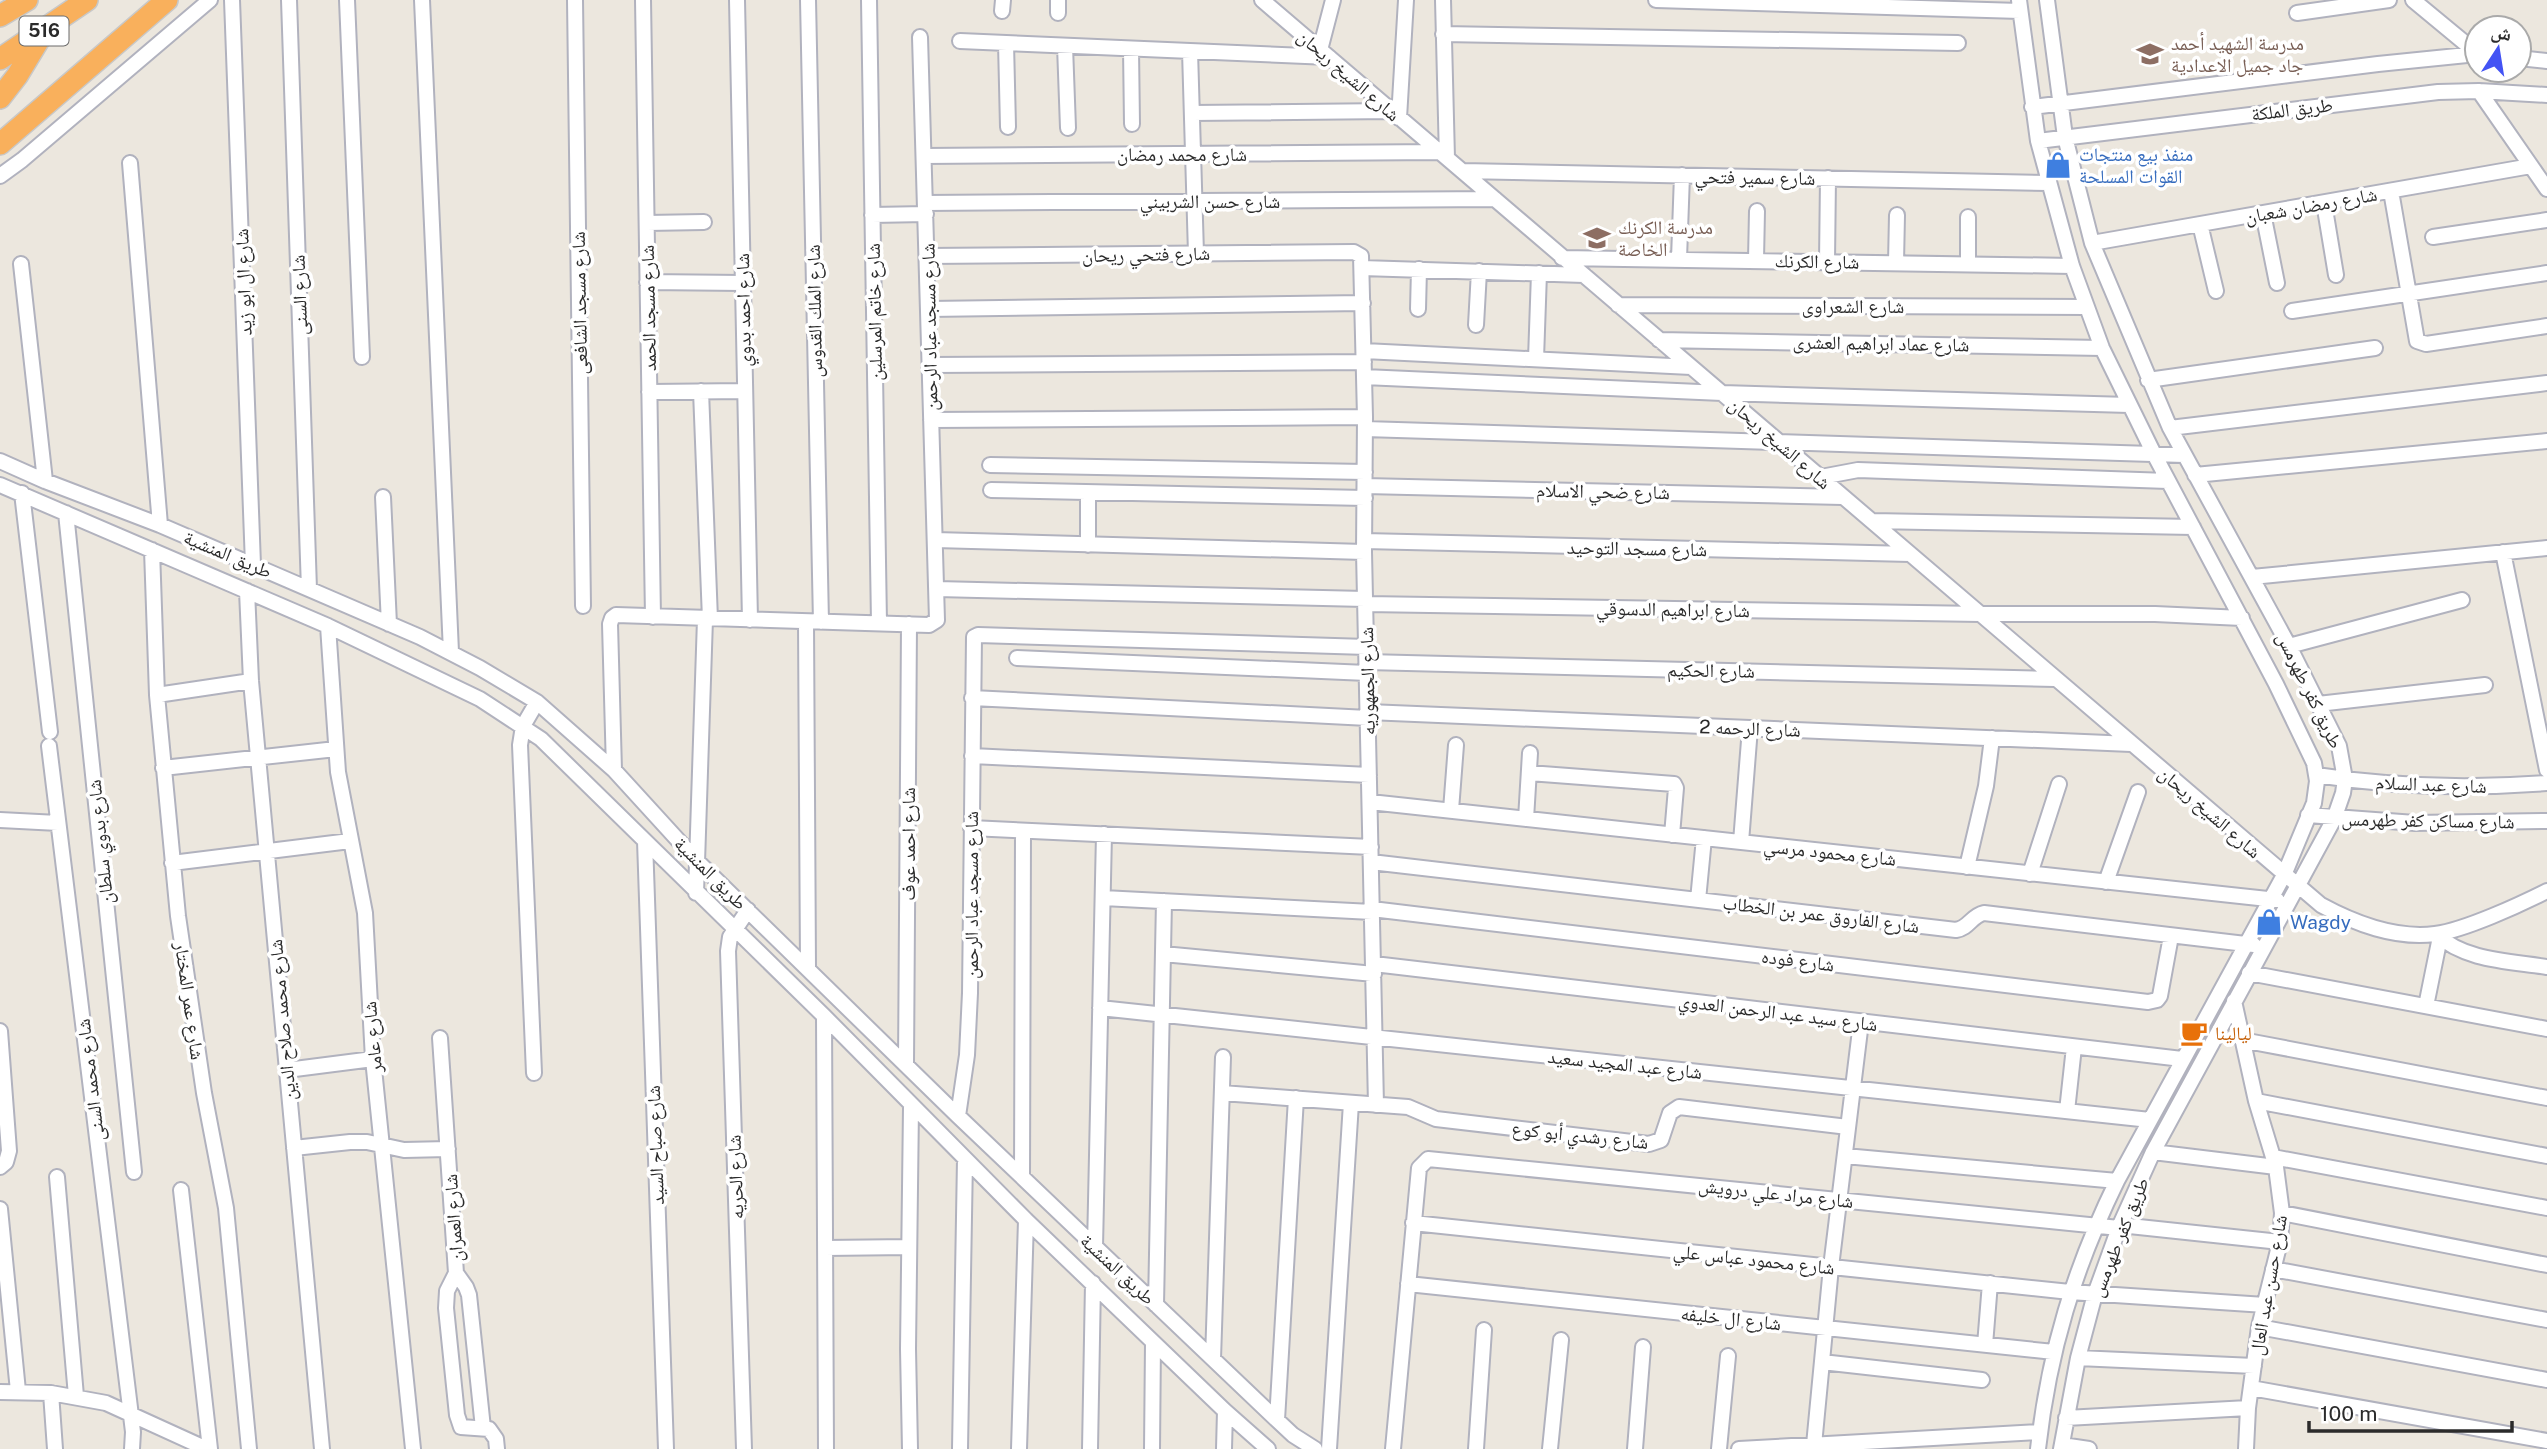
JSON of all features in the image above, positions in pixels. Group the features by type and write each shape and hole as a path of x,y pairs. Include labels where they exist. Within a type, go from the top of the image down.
{"highway":[{"name":"516","path":"0,16 27,0"},
{"name":"516","path":"0,59 87,0"},
{"path":"0,144 166,0"},
{"path":"0,98 17,76 44,31"}],"street":[{"path":"0,176 211,0"},
{"name":"شارع ال ابو زيد","path":"232,0 253,565"},
{"name":"شارع السنى","path":"289,0 309,589"},
{"path":"347,0 362,357"},
{"path":"422,0 450,652"},
{"name":"شارع مسجد الشافعى","path":"575,0 583,606"},
{"name":"شارع مسجد الحمد","path":"643,0 653,617"},
{"name":"شارع احمد بدوي","path":"737,0 750,620"},
{"name":"شارع الملك القدوس","path":"807,0 821,622"},
{"name":"شارع خاتم المرسلين","path":"869,0 879,623"},
{"name":"شارع الشيخ ريحان","path":"1262,0 2298,887 2321,905 2348,920 2376,929 2438,935"},
{"path":"960,41 1324,54 1333,0"},
{"path":"1192,113 1395,114 1406,0"},
{"path":"1443,0 1443,155"},
{"path":"1656,0 2020,6"},
{"name":"طريق كفر طهرمس","path":"2047,0 2065,137 2092,243 2169,428 2289,646 2339,746 2345,779 2340,806 2334,819 2153,1152 2120,1226 2095,1294 2078,1358 2062,1447"},
{"path":"2297,13 2389,0"},
{"path":"2413,0 2463,42"},
{"name":"طريق كفر طهرمس","path":"2020,6 2032,107 2048,183 2072,266 2102,348 2168,481 2282,695 2314,763 2317,792 2284,875 2182,1059 2095,1226 2070,1292 2054,1352 2038,1449"},
{"path":"1443,34 1958,43"},
{"name":"شارع مسجد عباد الرحمن","path":"909,624 932,624 937,616 920,37"},
{"path":"1006,43 1008,127"},
{"path":"1065,46 1068,128"},
{"path":"1131,49 1132,124"},
{"path":"1190,51 1196,254"},
{"name":"طريق الملكة","path":"2032,107 2463,55"},
{"path":"2479,91 2547,189"},
{"name":"طريق الملكة","path":"2038,141 2397,96 2479,91 2547,95"},
{"name":"شارع محمد رمضان","path":"924,156 1443,155"},
{"path":"130,163 160,526"},
{"name":"شارع رمضان شعبان","path":"2092,243 2531,166"},
{"name":"شارع سمير فتحي","path":"1462,171 2048,183"},
{"path":"1679,259 1682,175"},
{"path":"1827,262 1828,178"},
{"path":"2392,191 2414,336 2421,344 2547,326"},
{"name":"شارع حسن الشربيني","path":"872,215 926,208 1195,201 1495,199"},
{"path":"2324,203 2336,275"},
{"path":"1756,260 1757,211"},
{"path":"2263,213 2277,283"},
{"path":"1896,263 1897,215"},
{"path":"1968,264 1969,216"},
{"path":"2433,237 2547,220"},
{"path":"647,223 704,222"},
{"path":"2200,224 2216,291"},
{"name":"شارع فتحي ريحان","path":"927,256 1354,252 1359,254 1362,263 1419,269 1584,275"},
{"name":"شارع الكرنك","path":"1562,258 2072,266"},
{"name":"شارع الجمهوريه","path":"1362,263 1364,547 1376,1105"},
{"path":"21,264 45,481"},
{"path":"1418,309 1419,269"},
{"path":"1476,325 1479,271"},
{"path":"1536,359 1539,273"},
{"path":"2292,311 2547,273"},
{"path":"648,282 743,283"},
{"path":"929,309 1363,303"},
{"name":"شارع الشعراوى","path":"1618,304 2087,307"},
{"name":"شارع عماد ابراهيم العشرى","path":"1659,340 2102,348"},
{"path":"2148,380 2375,348"},
{"path":"930,365 1364,357 1536,359 1691,366"},
{"path":"1364,377 1722,393 2129,405"},
{"path":"2169,428 2547,383"},
{"path":"649,391 745,391"},
{"path":"696,892 708,619 701,391"},
{"path":"931,420 1365,423 1779,442 2184,455"},
{"path":"2194,475 2547,441"},
{"name":"طريق المنشية","path":"0,461 389,624 450,652 537,702 614,770 698,862 958,1116 1293,1434 1315,1449"},
{"path":"990,465 1365,486"},
{"path":"1821,477 1858,470 2168,481"},
{"name":"طريق المنشية","path":"0,485 328,626 480,699 523,726 558,754 1026,1220 1268,1449"},
{"path":"991,490 1088,493 1365,486"},
{"name":"شارع ضحي الاسلام","path":"1365,486 1842,496"},
{"name":"شارع محمد السنى","path":"22,493 58,823 131,1413 132,1449"},
{"path":"1087,545 1088,493"},
{"path":"383,496 389,624"},
{"name":"شارع بدوي سلطان","path":"66,513 134,1172"},
{"path":"1871,521 2193,527"},
{"name":"شارع مسجد التوحيد","path":"935,540 1087,545 1910,554"},
{"path":"2252,577 2547,548"},
{"name":"شارع عمر المختار","path":"152,550 157,695 172,863 202,1080 226,1208 249,1449"},
{"path":"2503,552 2547,770"},
{"name":"شارع ابراهيم الدسوقي","path":"937,589 1365,602 1980,614 2155,614 2242,618"},
{"name":"شارع محمد صلاح الدين","path":"247,591 251,681 322,1449"},
{"path":"2289,646 2462,600"},
{"path":"614,770 610,624 611,618 617,615 909,624"},
{"path":"806,622 808,968"},
{"name":"شارع احمد عوف","path":"906,1065 909,624"},
{"name":"شارع عامر","path":"328,626 336,749 350,841 365,912 373,1059 413,1449"},
{"name":"شارع مسجد عباد الرحمن","path":"958,1116 969,1024 972,640 978,635 1367,661"},
{"path":"1017,658 1367,661"},
{"name":"شارع الحكيم","path":"1367,661 2054,678"},
{"path":"157,695 251,681"},
{"path":"2318,704 2485,685"},
{"name":"شارع الرحمه 2","path":"972,698 2131,744"},
{"path":"534,1073 520,755 523,726 537,702"},
{"path":"1741,842 1750,728"},
{"path":"1967,867 1986,786 1992,738"},
{"path":"1451,810 1455,745"},
{"path":"163,768 336,749"},
{"path":"1526,819 1530,753"},
{"path":"972,756 1370,775"},
{"path":"1529,773 1674,784 1676,788 1672,835"},
{"name":"شارع عبد السلام","path":"2316,775 2385,784 2454,787 2547,783"},
{"path":"2030,874 2059,784"},
{"path":"2106,882 2138,792"},
{"name":"شارع محمود مرسي","path":"1370,802 2289,902"},
{"name":"شارع مساكن كفر طهرمس","path":"2308,816 2462,824 2547,821"},
{"path":"0,820 58,823"},
{"path":"971,828 1371,847"},
{"path":"1022,1177 1023,831"},
{"path":"1095,1247 1104,834"},
{"path":"1698,900 1703,838"},
{"path":"172,863 350,841"},
{"name":"شارع صباح السيد","path":"645,841 666,1449"},
{"name":"شارع الفاروق عمر بن الخطاب","path":"1371,862 1956,930 1966,927 1975,916 1984,913 2264,946"},
{"path":"2438,935 2547,891"},
{"path":"1103,898 1372,910"},
{"path":"1156,1305 1164,901"},
{"name":"شارع فوده","path":"1372,910 2153,1002 2160,996 2171,936"},
{"name":"شارع الحريه","path":"744,1449 728,951 730,937 748,911"},
{"path":"2438,935 2461,951 2547,967"},
{"path":"2426,1006 2438,935"},
{"name":"شارع سيد عبد الرحمن العدوي","path":"1163,954 1374,969 2182,1059"},
{"path":"2249,973 2547,1029"},
{"name":"شارع حسن عبد العال","path":"2234,1001 2256,1101 2275,1162 2283,1213 2280,1242 2259,1326 2250,1388 2246,1449"},
{"name":"شارع عبد المجيد سعيد","path":"1100,1008 2150,1120"},
{"path":"824,1016 826,1449"},
{"path":"1814,1445 1831,1267 1861,1022"},
{"path":"0,1031 9,1151 6,1162 0,1167"},
{"name":"شارع العمران","path":"440,1038 456,1273 446,1298 458,1422 461,1427 483,1428 494,1433 497,1449"},
{"path":"2242,1040 2547,1098"},
{"path":"2067,1111 2074,1047"},
{"path":"1213,1359 1223,1057"},
{"path":"287,1070 373,1059"},
{"path":"1222,1093 1376,1105"},
{"path":"1278,1420 1296,1098"},
{"path":"2256,1101 2547,1156"},
{"path":"1329,1449 1351,1103"},
{"name":"شارع رشدي أبو كوع","path":"1376,1105 1408,1107 1436,1119 1650,1144 1661,1140 1670,1113 1679,1107 1848,1127"},
{"path":"910,1449 911,1107"},
{"path":"294,1148 350,1142 415,1151 448,1149"},
{"path":"2153,1152 2275,1162 2547,1208"},
{"path":"1845,1156 2117,1181"},
{"path":"960,1449 965,1159"},
{"name":"شارع مراد علي درويش","path":"1413,1223 1419,1168 1424,1161 1432,1159 2280,1242"},
{"path":"57,1177 76,1396"},
{"path":"181,1191 203,1448"},
{"path":"0,1209 18,1391"},
{"path":"2283,1213 2547,1265"},
{"path":"1019,1449 1026,1220"},
{"path":"1393,1449 1413,1223"},
{"name":"شارع محمود عباس علي","path":"1413,1223 2070,1292 2265,1305"},
{"path":"825,1248 909,1247"},
{"path":"2273,1269 2547,1320"},
{"path":"456,1273 462,1279 469,1295 483,1428"},
{"path":"1090,1449 1093,1283"},
{"path":"1985,1345 1990,1283"},
{"name":"شارع ال خليفه","path":"1408,1284 2054,1352"},
{"path":"2259,1326 2547,1380"},
{"path":"1476,1449 1484,1330"},
{"path":"1550,1449 1561,1340"},
{"path":"1152,1449 1153,1342"},
{"path":"1635,1449 1643,1347"},
{"path":"1719,1449 1728,1356"},
{"path":"2078,1358 2254,1366"},
{"path":"1822,1362 1982,1380"},
{"path":"2250,1388 2547,1441"},
{"path":"0,1392 76,1396 120,1408 203,1448"},
{"path":"51,1393 55,1449"},
{"path":"2066,1418 2248,1408"},
{"path":"1224,1449 1225,1411"},
{"path":"1739,1449 2040,1432"},
{"path":"2062,1447 2089,1449"}],"place":[{"name":"مدرسة الشهيد أحمد جاد جميل الاعدادية","path":"2150,54"},
{"name":"منفذ بيع منتجات القوات المسلحة","path":"2058,165"},
{"name":"مدرسة الكرنك الخاصة","path":"1597,238"},
{"name":"Wagdy","path":"2269,922"},
{"name":"ليالينا","path":"2194,1033"}]}
